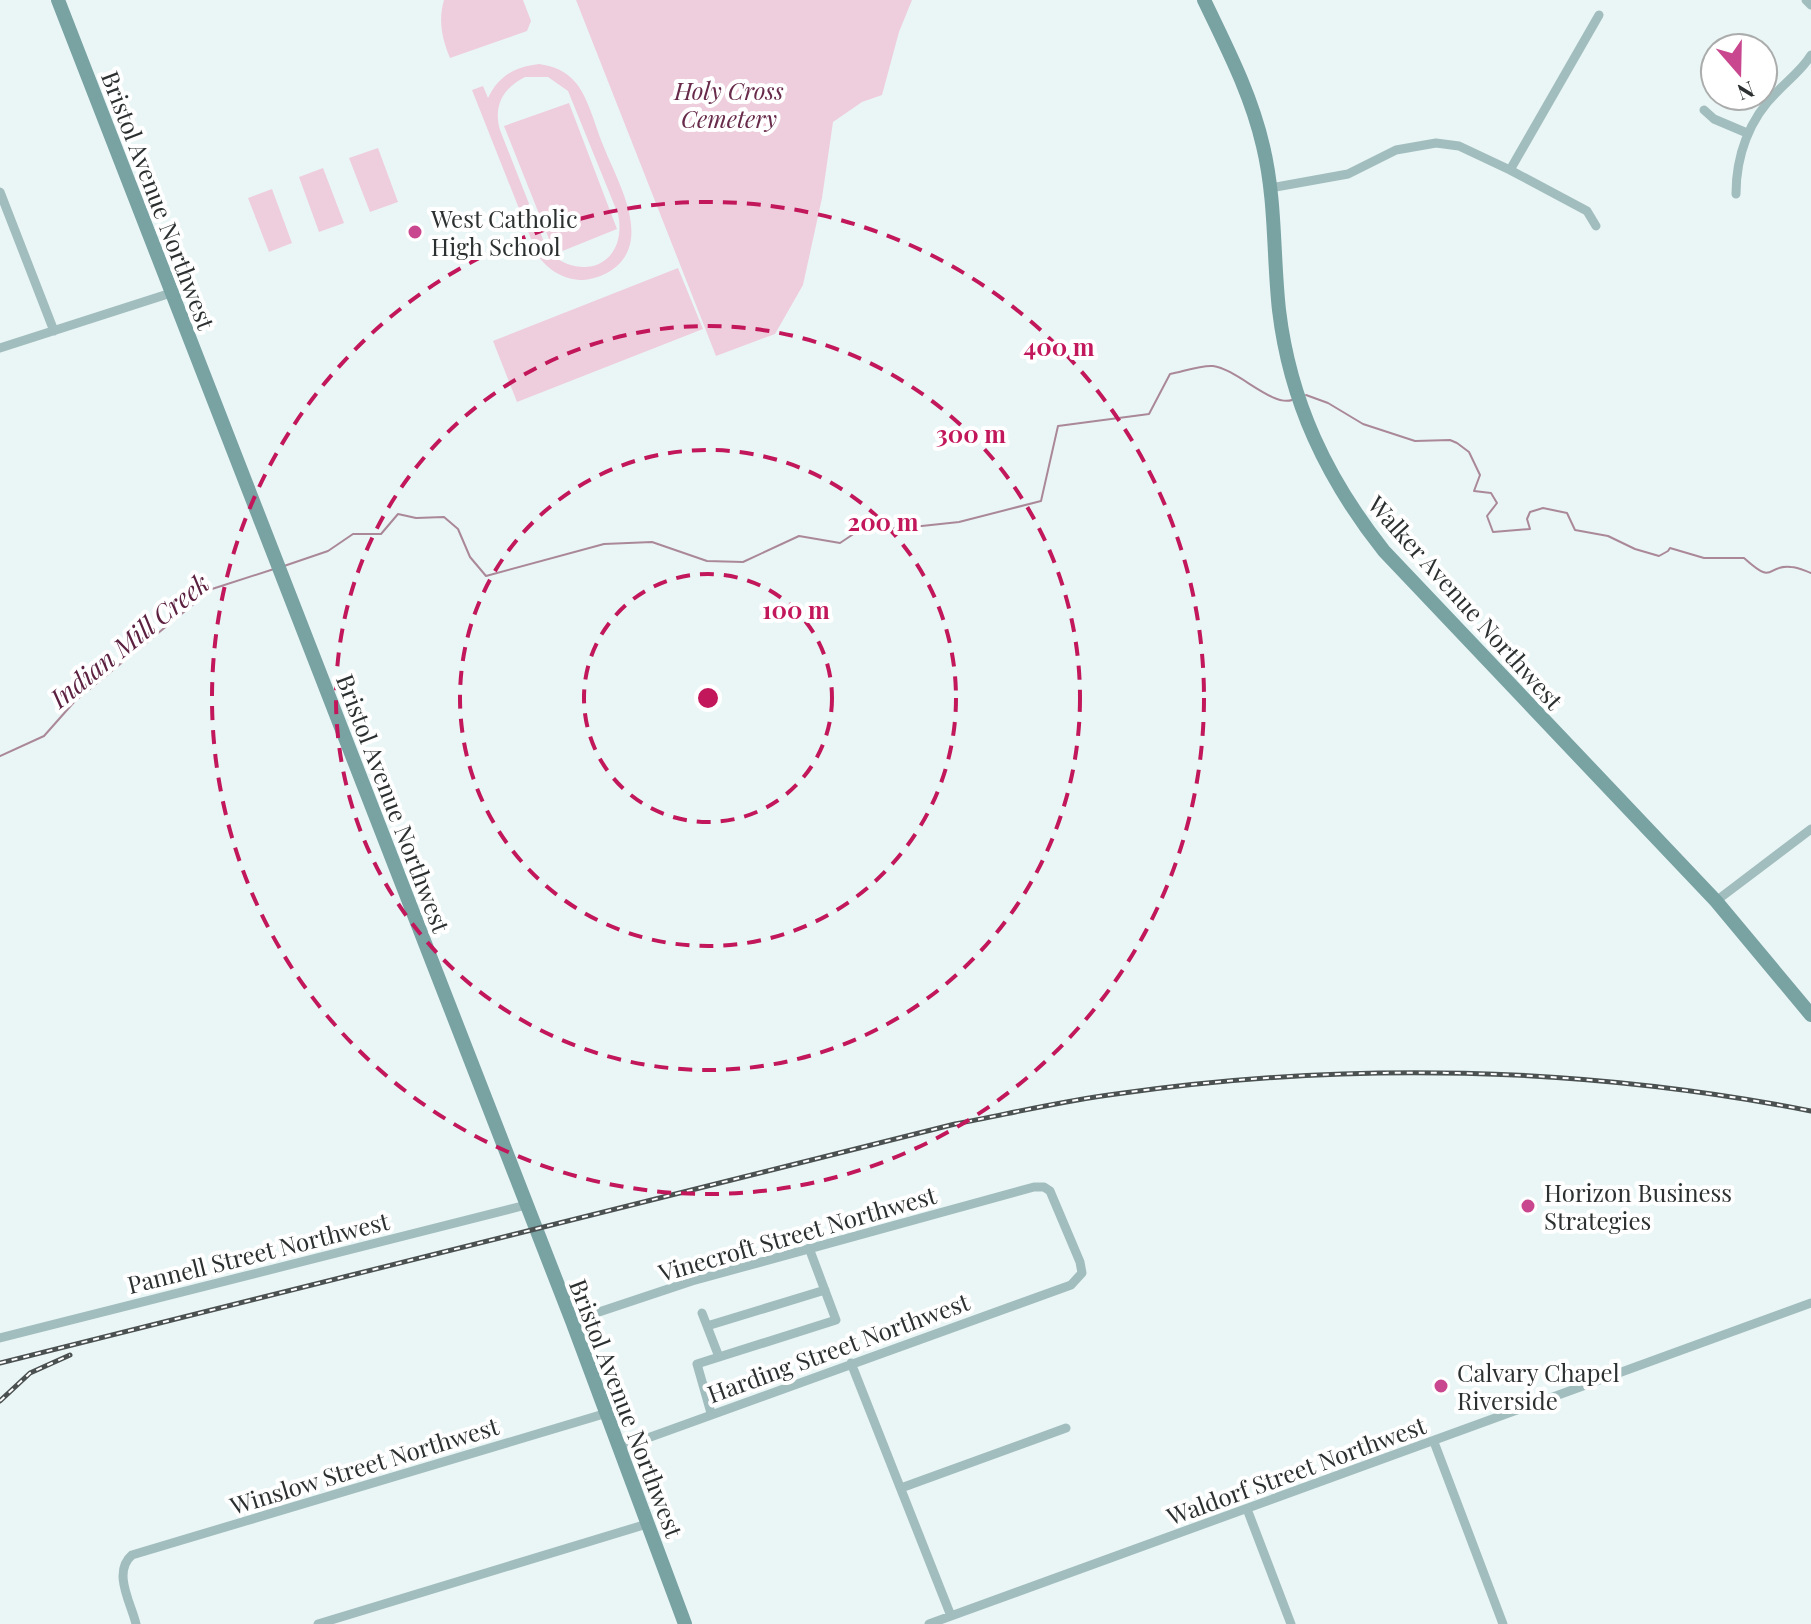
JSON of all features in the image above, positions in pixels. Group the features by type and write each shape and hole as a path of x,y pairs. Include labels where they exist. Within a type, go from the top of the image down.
{"street":[{"name":"Bristol Avenue Northwest","path":"58,0 572,1321 685,1624"},
{"name":"Walker Avenue Northwest","path":"1204,0 1244,83 1263,147 1270,188 1279,309 1294,389 1306,423 1342,494 1384,551 1716,901 1811,1015"},
{"path":"1806,0 1811,5"},
{"path":"1510,170 1599,15"},
{"path":"1736,194 1736,175 1747,133 1763,107 1811,55"},
{"path":"1706,112 1714,119 1747,133"},
{"path":"1270,188 1348,174 1396,150 1436,143 1459,146 1510,170 1587,211 1596,226"},
{"path":"0,192 54,331"},
{"path":"0,348 171,293"},
{"path":"1716,901 1811,829"},
{"name":"Vinecroft Street Northwest","path":"572,1321 692,1281 1034,1187 1044,1187 1050,1191 1080,1262 1082,1273 1071,1285"},
{"name":"Pannell Street Northwest","path":"0,1338 526,1205"},
{"path":"711,1413 697,1364 836,1320 809,1248"},
{"name":"Harding Street Northwest","path":"620,1448 1071,1285"},
{"path":"707,1326 825,1290"},
{"name":"Waldorf Street Northwest","path":"929,1624 1811,1303"},
{"path":"702,1313 719,1357"},
{"path":"851,1363 951,1616"},
{"name":"Winslow Street Northwest","path":"136,1624 122,1574 126,1560 132,1555 607,1413"},
{"path":"901,1488 1066,1428"},
{"path":"1434,1442 1503,1624"},
{"path":"1247,1509 1291,1624"},
{"path":"318,1624 647,1524"}],"green space":[{"path":"444,0 523,0 531,21 527,31 450,58 442,29"},
{"name":"Holy Cross Cemetery","path":"576,0 912,0 899,32 882,95 862,102 833,122 822,198 803,285 775,334 716,356"},
{"path":"539,64 559,70 581,89 628,207 631,239 627,253 617,266 597,277 576,280 563,276 546,265 537,254 472,90 483,86 488,98 503,78","holes":["525,77 548,77 568,91 618,214 619,231 610,256 589,267 562,262 548,252 498,121 499,106 511,87"]},
{"path":"569,103 617,229 555,254 504,126"},
{"path":"378,148 398,202 370,212 349,158"},
{"path":"323,168 344,223 319,232 299,177"},
{"path":"272,189 292,243 269,252 248,198"},
{"path":"678,268 703,329 517,402 493,341"}],"waterway":[{"name":"Indian Mill Creek","path":"284,566 328,551 353,534 381,534 398,514 416,518 444,517 458,529 470,557 486,576 604,544 652,542 707,561 743,562 799,536 840,543 861,529 959,522 1041,501 1058,426 1149,414 1170,374 1213,366 1275,398 1292,400"},
{"name":"Indian Mill Creek","path":"1306,395 1328,403 1363,424 1415,441 1450,440 1457,443 1469,452 1480,475 1474,491 1491,493 1497,503 1487,516 1493,532 1530,529 1527,519 1530,512 1543,508 1567,513 1575,530 1608,536 1659,556 1670,548 1704,558 1744,558 1766,573 1783,567 1811,573"},
{"name":"Indian Mill Creek","path":"0,756 44,736 75,701 212,589 274,569"}],"railway":[{"path":"0,1363 955,1124 1116,1094 1290,1076 1464,1073 1639,1085 1811,1111"},
{"path":"0,1401 30,1373 70,1355"}],"place":[{"name":"West Catholic High School","path":"415,232"},
{"name":"Horizon Business Strategies","path":"1528,1206"},
{"name":"Calvary Chapel Riverside","path":"1441,1386"}]}
